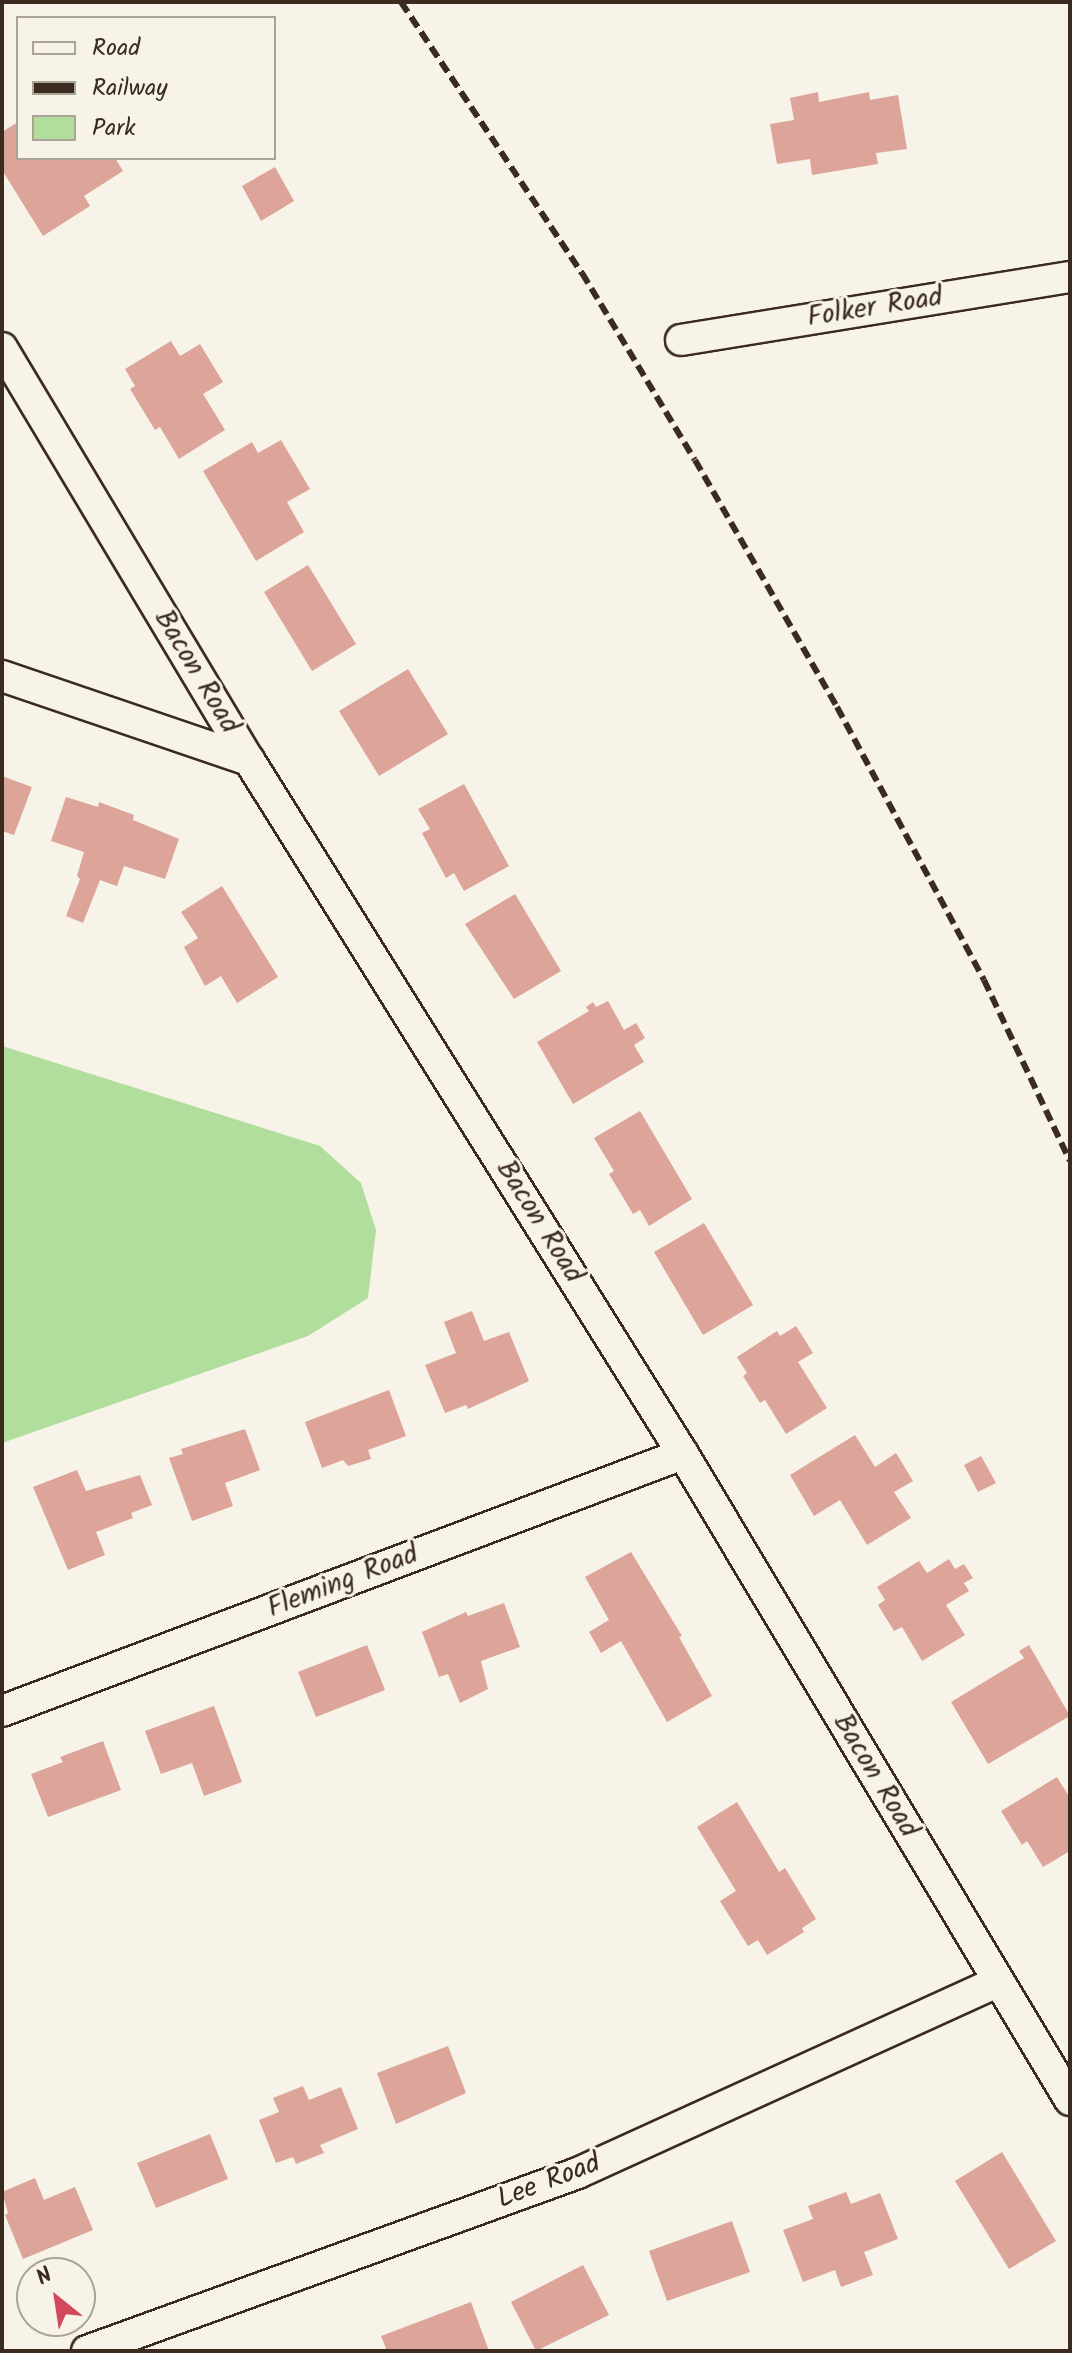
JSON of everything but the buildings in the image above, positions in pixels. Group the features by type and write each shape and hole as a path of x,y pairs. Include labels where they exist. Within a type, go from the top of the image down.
{"street":[{"name":"Folker Road","path":"681,340 1070,277"},
{"name":"Bacon Road","path":"2,348 249,760 683,1454 1070,2100"},
{"path":"2,676 249,760"},
{"name":"Fleming Road","path":"2,1711 683,1454"},
{"name":"Lee Road","path":"87,2351 578,2173 998,1982"}],"green space":[{"path":"2,1046 320,1146 361,1183 376,1230 368,1298 308,1336 2,1443"}],"railway":[{"path":"401,2 582,273 695,460 837,707 984,980 1070,1161"}]}
